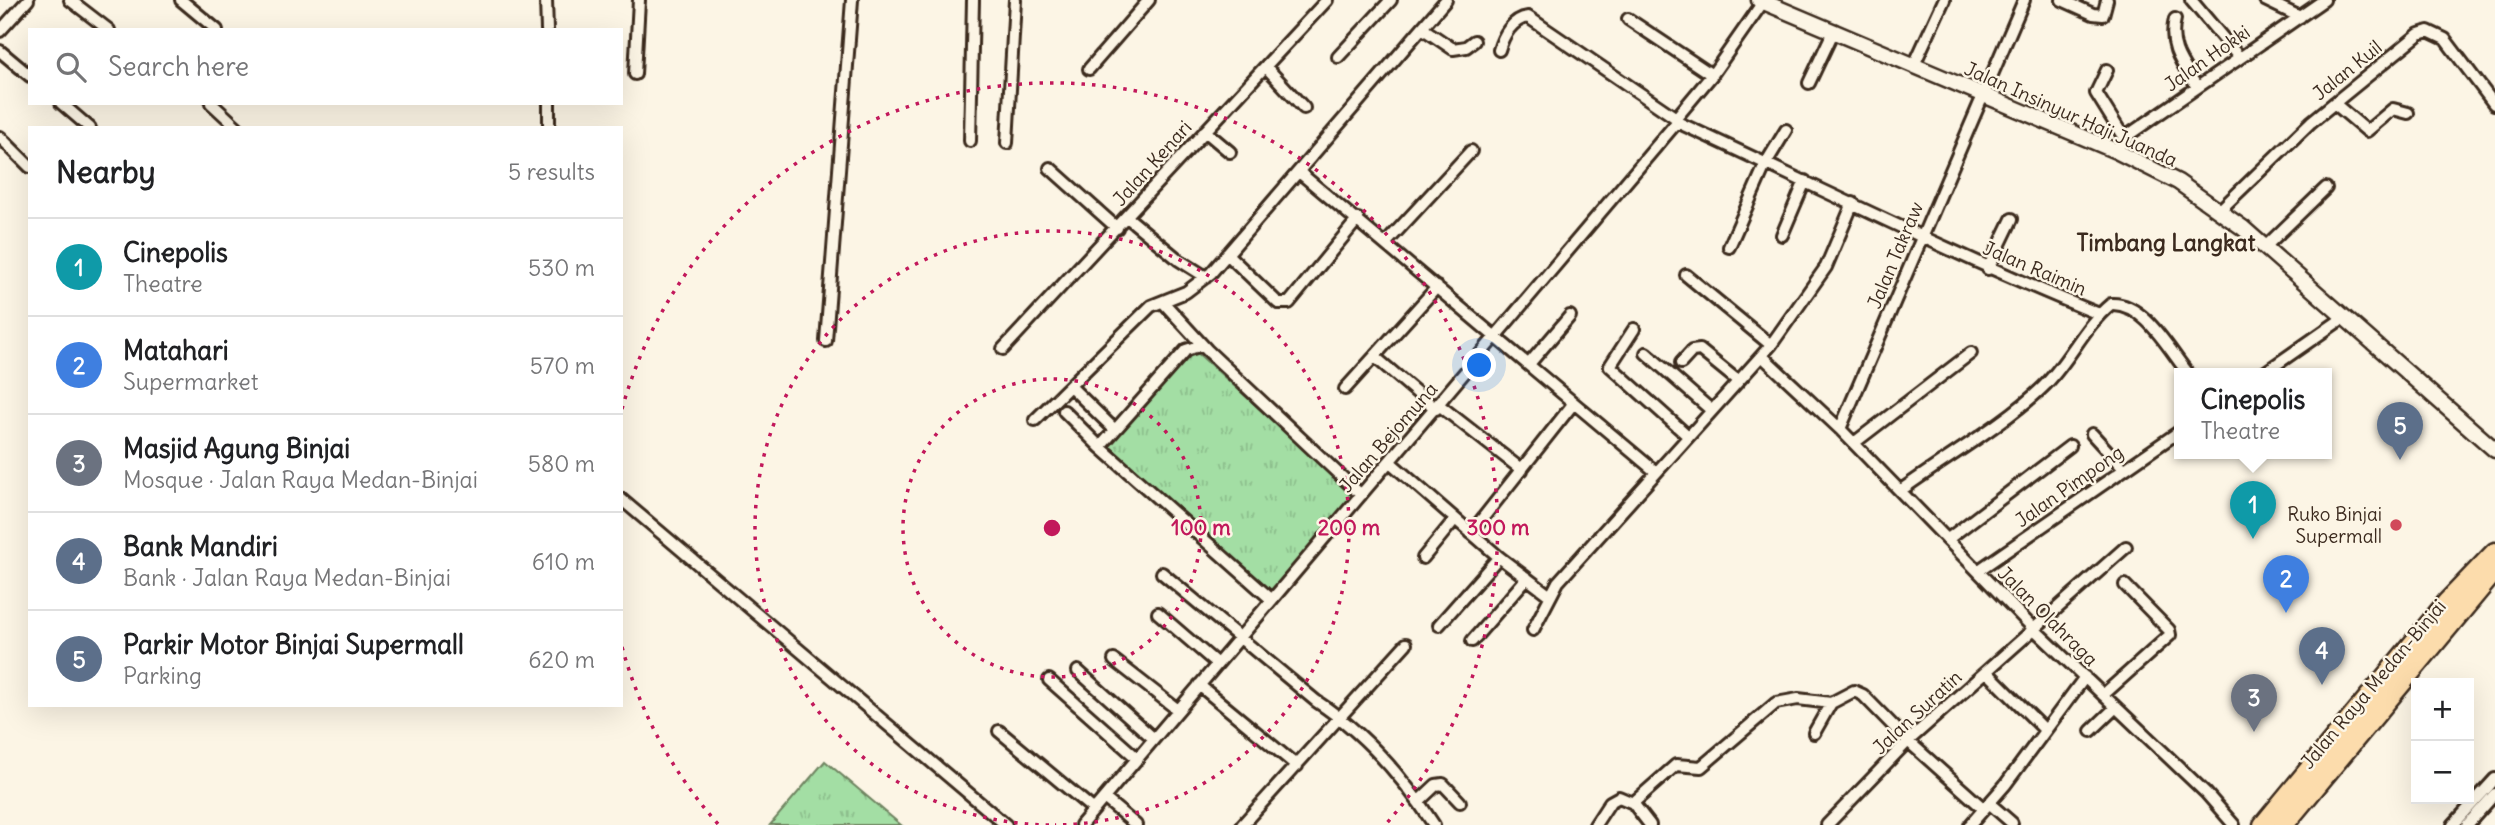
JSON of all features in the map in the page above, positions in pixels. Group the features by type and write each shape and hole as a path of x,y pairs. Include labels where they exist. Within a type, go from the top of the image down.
{"main road":[{"name":"Jalan Raya Medan-Binjai","path":"2284,825 2469,577 2495,552"},
{"name":"Jalan Raya Medan-Binjai","path":"2263,825 2399,672 2495,571"}],"street":[{"path":"1,28 28,0"},
{"path":"70,0 106,28"},
{"path":"181,0 215,28"},
{"path":"546,0 547,28"},
{"path":"635,74 639,0"},
{"path":"826,341 852,0"},
{"path":"970,141 973,0"},
{"path":"1007,144 1015,0"},
{"path":"1089,69 1149,0"},
{"name":"Jalan Kenari","path":"1003,349 1326,0"},
{"path":"1338,57 1391,0"},
{"path":"1035,420 1151,306 1185,292 1206,277 1446,0"},
{"path":"1914,65 1944,0"},
{"name":"Jalan Takraw","path":"1840,429 2024,0"},
{"path":"2062,0 2103,16 2108,0"},
{"path":"2190,0 2239,57"},
{"path":"2265,0 2300,17"},
{"name":"Jalan Hokki","path":"2116,151 2124,138 2324,0"},
{"name":"Jalan Insinyur Haji Juanda","path":"1761,1 2116,151 2178,182 2220,210 2265,247 2495,450"},
{"name":"Jalan Bejomuna","path":"1081,825 1216,663 1438,407 1677,120 1712,75 1761,1"},
{"name":"Jalan Raimin","path":"1499,50 1502,41 1516,22 1528,17 1677,120 1766,163 1923,235 1988,269 2099,314 2111,304 2129,306 2140,314 2184,368"},
{"path":"1628,19 1712,75"},
{"path":"2175,19 2171,39 2173,48 2197,87"},
{"path":"1422,28 1453,49 1466,47 1474,41"},
{"path":"1809,83 1833,30"},
{"name":"Jalan Kuil","path":"2220,210 2334,103 2419,34 2428,32 2445,39 2494,104"},
{"path":"0,51 28,74"},
{"path":"1266,67 1304,108"},
{"path":"2107,69 2096,93 2124,138"},
{"path":"2334,103 2367,131 2393,109 2409,113"},
{"path":"63,105 88,126"},
{"path":"213,105 236,126"},
{"path":"549,105 549,126"},
{"path":"1729,247 1766,163 1786,130"},
{"path":"1205,131 1230,152"},
{"path":"0,137 28,165"},
{"path":"1385,244 1471,151"},
{"path":"1050,168 1117,228"},
{"path":"1299,172 1656,472"},
{"path":"1782,235 1805,181"},
{"path":"2265,247 2326,188"},
{"path":"1533,630 1549,595 1771,345 1826,267 1853,203"},
{"path":"1127,218 1179,260 1206,277"},
{"path":"1227,254 1278,303 1289,303 1357,219"},
{"path":"1988,269 2012,219"},
{"path":"1686,275 1771,345"},
{"path":"1345,389 1437,287"},
{"path":"1163,302 1202,345 1361,495"},
{"path":"1900,491 2039,390 2099,314"},
{"path":"1529,364 1570,316"},
{"path":"2271,368 2343,318"},
{"path":"1634,329 1610,366 1688,436"},
{"path":"1100,447 1186,350 1202,345"},
{"path":"1681,363 1692,351 1700,350 1738,381"},
{"path":"1854,443 1971,352"},
{"path":"1646,353 1712,410"},
{"path":"1762,356 1840,429"},
{"path":"1375,357 1522,470"},
{"path":"1070,386 1115,430"},
{"path":"1471,533 1573,404"},
{"path":"1064,411 1100,447 1272,600"},
{"name":"Jalan Olahraga","path":"1840,429 2033,628 2206,793 2234,825"},
{"path":"2092,434 2124,469"},
{"name":"Jalan Pimpong","path":"1979,570 2174,434"},
{"path":"1948,539 2070,446"},
{"path":"1390,462 1499,557 1549,595"},
{"path":"623,501 1006,825"},
{"path":"1423,558 1455,520"},
{"path":"2033,628 2126,547"},
{"path":"1440,625 1499,557"},
{"path":"1162,573 1316,701 1342,717 1402,777 1434,825"},
{"path":"1472,641 1527,578"},
{"path":"2103,695 2170,635 2169,630 2125,585"},
{"path":"1158,613 1216,663"},
{"name":"Jalan Suratin","path":"1827,825 1908,741 2033,628"},
{"path":"1242,825 1406,644"},
{"path":"1114,660 1178,710"},
{"path":"1077,671 1153,739"},
{"path":"1987,672 2045,730"},
{"path":"1970,825 2085,677"},
{"path":"1049,680 1138,759"},
{"path":"1199,685 1297,766"},
{"path":"1814,733 1830,703 1848,693 1858,692 1908,741 1987,806 2012,823"},
{"path":"1633,803 1675,765 1701,767 1776,704 1798,699 1830,703"},
{"path":"2091,731 2115,708"},
{"path":"999,731 1094,810"},
{"path":"2453,825 2495,779"},
{"path":"1419,801 1436,785 1443,784 1460,802"},
{"path":"2467,825 2495,794"},
{"path":"1595,825 1614,798 1619,797 1633,803 1650,825"},
{"path":"1104,798 1136,825"}],"green space":[{"path":"1194,350 1356,495 1269,592 1108,447"},
{"path":"825,761 901,825 770,825"}],"place":[{"name":"Parkir Motor Binjai Supermall","path":"2400,460"},
{"name":"Ruko Binjai Supermall","path":"2396,525"},
{"name":"Cinepolis","path":"2253,539"},
{"name":"Matahari","path":"2286,613"},
{"name":"Bank Mandiri","path":"2322,685"},
{"name":"Masjid Agung Binjai","path":"2254,732"}],"district":[{"name":"Timbang Langkat","path":"2166,242"}]}
